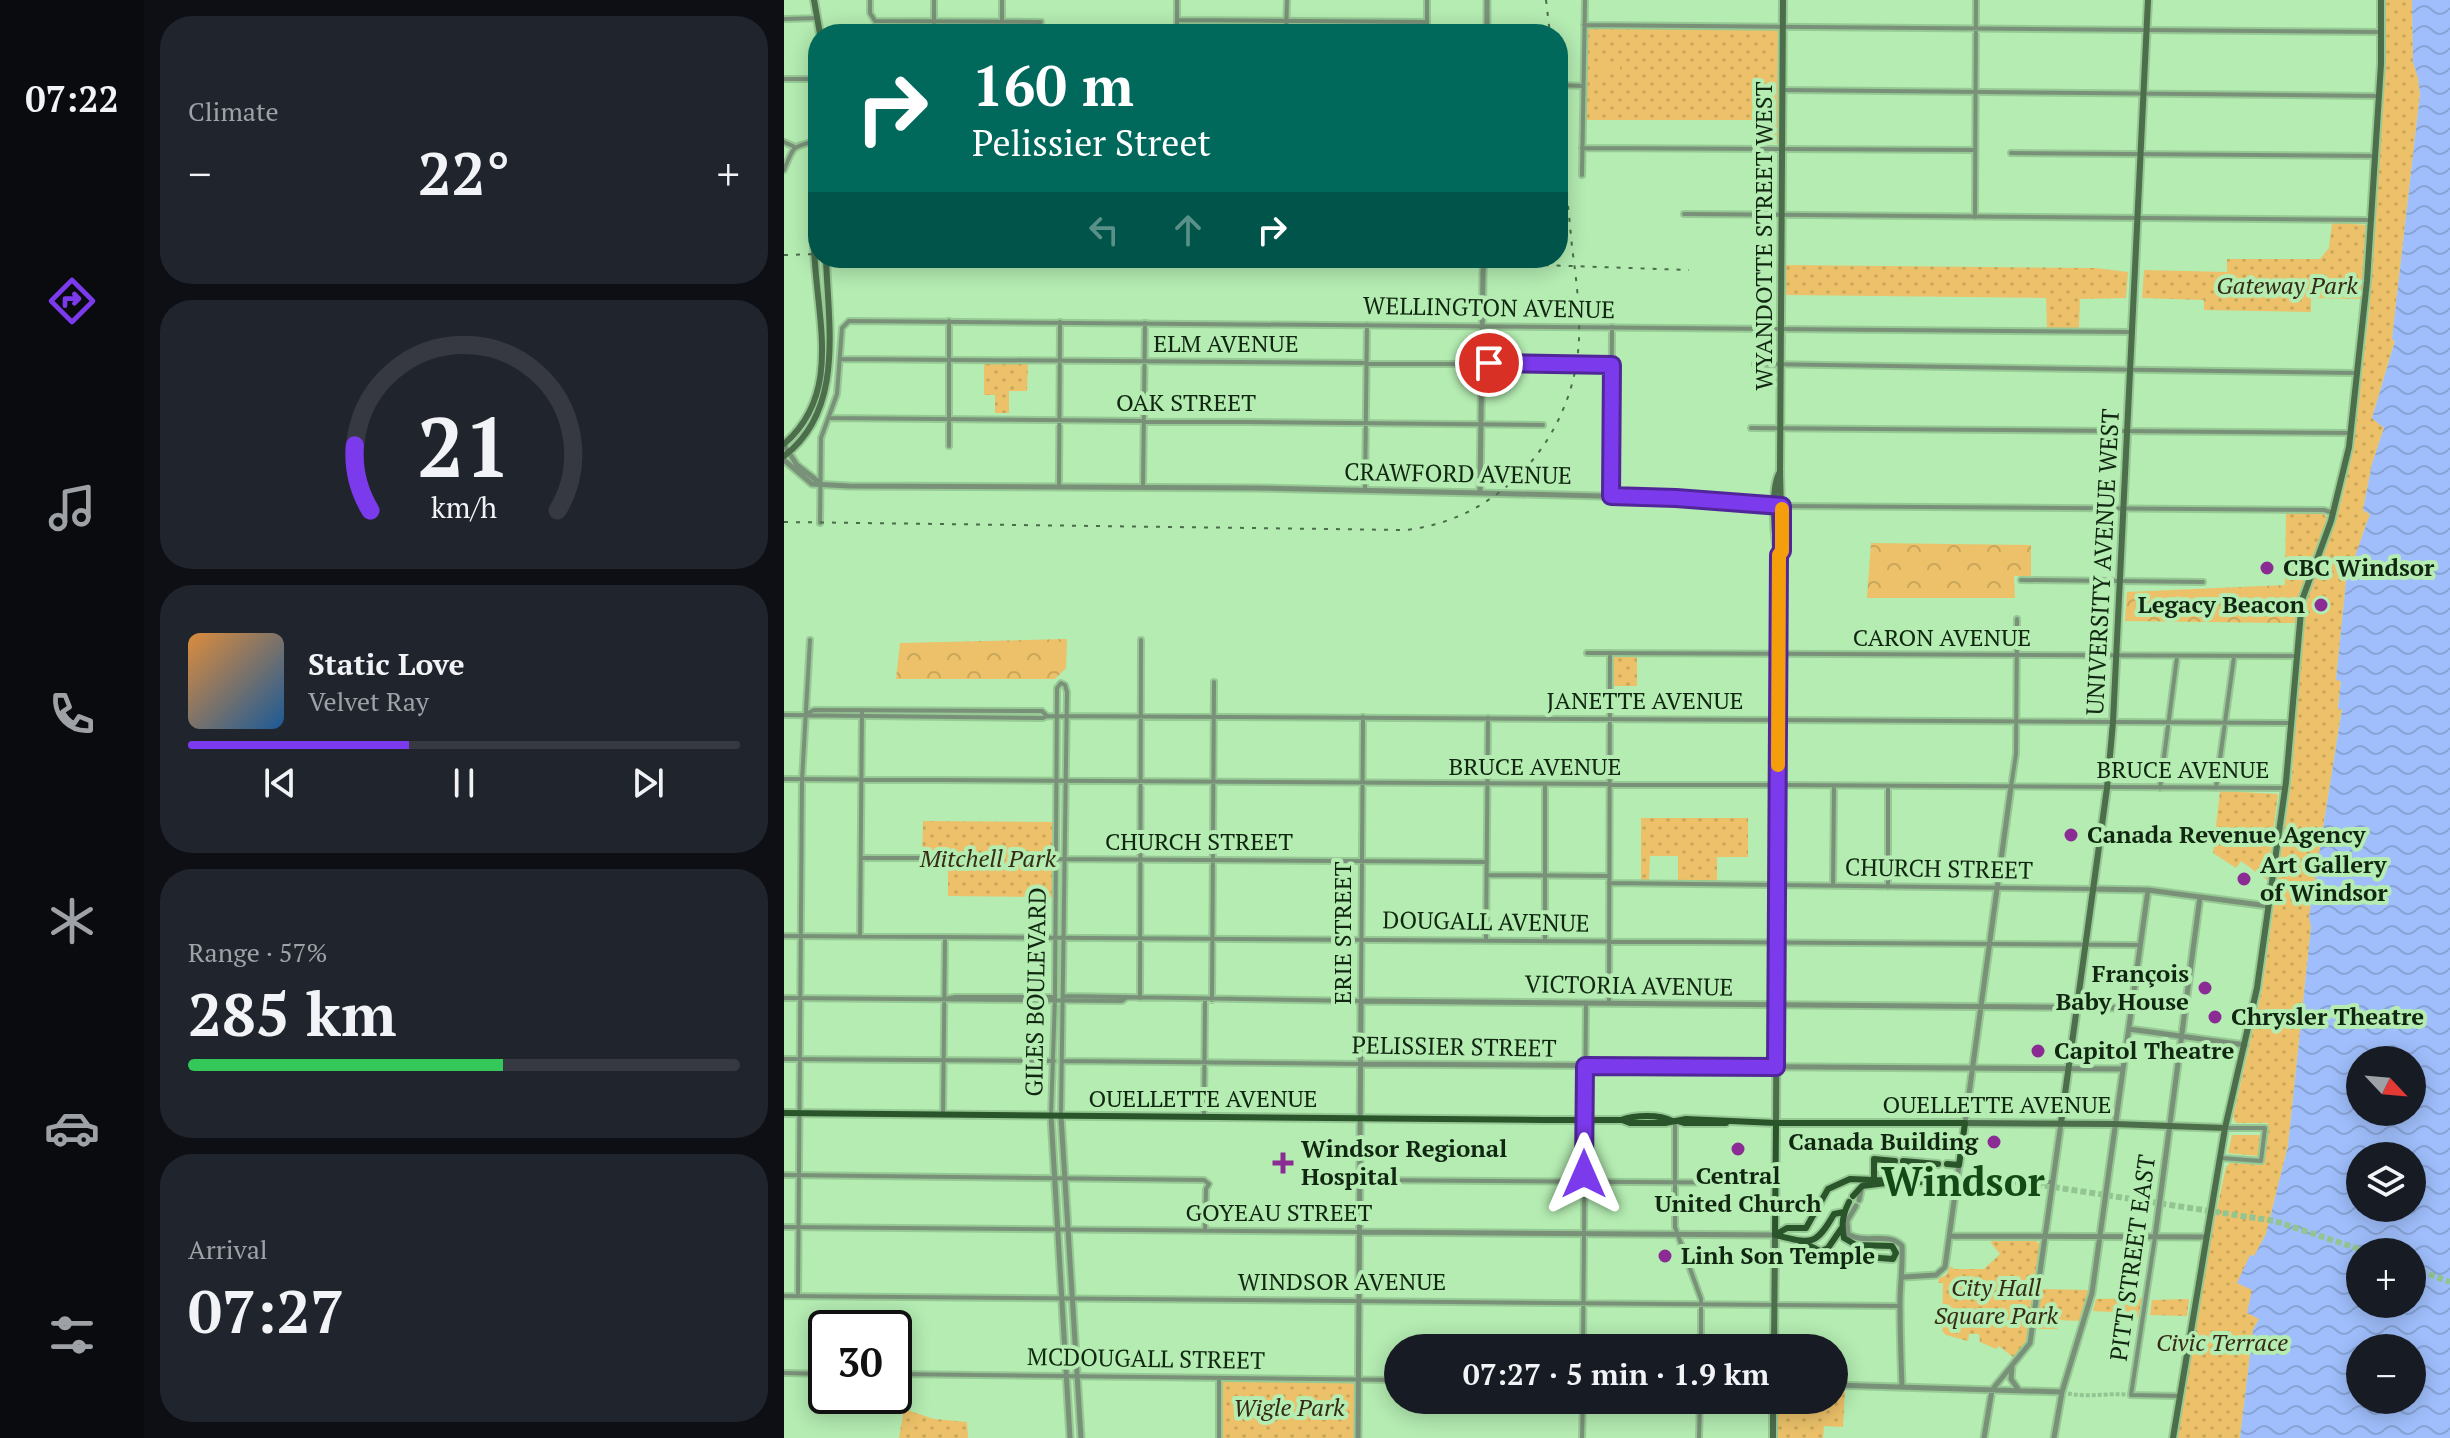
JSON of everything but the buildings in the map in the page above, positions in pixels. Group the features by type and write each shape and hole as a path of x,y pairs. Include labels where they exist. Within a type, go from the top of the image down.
{"main road":[{"path":"814,0 819,24"},
{"name":"WYANDOTTE STREET WEST","path":"1774,1334 1778,615 1779,555 1782,551 1776,476 1780,472 1783,0"},
{"name":"UNIVERSITY AVENUE WEST","path":"2061,1123 2107,788 2113,722 2148,0"},
{"path":"2173,1438 2225,1128 2257,988 2285,788 2302,600 2333,513 2351,433 2371,220 2381,0"},
{"path":"784,445 798,432 809,415 820,389 817,268"},
{"path":"786,456 811,426 821,407 827,385 826,268"},
{"name":"OUELLETTE AVENUE","path":"784,1113 1621,1120 1630,1123 1675,1121 1708,1124 2061,1123 2225,1128"},
{"path":"1947,1164 1959,1165 1965,1123"},
{"path":"1874,1179 1874,1159 1938,1164"},
{"path":"1775,1235 1787,1228 1806,1228 1828,1189 1850,1179 1893,1182"},
{"path":"1775,1235 1800,1241 1820,1252 1890,1259 1895,1257 1896,1249 1890,1245 1849,1243 1844,1238 1844,1212 1862,1186 1924,1182"},
{"path":"1800,1241 1819,1237 1834,1214 1844,1212"},
{"path":"1820,1252 1831,1245 1842,1227"},
{"path":"1773,1414 1773,1438"}],"street":[{"path":"870,0 870,13 875,21 1041,22"},
{"path":"934,0 934,21"},
{"path":"1002,0 1002,22"},
{"path":"1177,0 1177,24"},
{"path":"1286,21 1287,0"},
{"path":"1177,20 1427,22 1427,0"},
{"path":"1487,0 1487,24"},
{"path":"1582,175 1585,0"},
{"path":"1975,217 1976,0"},
{"path":"784,19 819,18"},
{"path":"1584,25 2381,32"},
{"path":"784,79 808,79"},
{"path":"1568,85 1583,86"},
{"path":"1783,90 2379,96"},
{"path":"784,170 795,147 808,141"},
{"path":"784,142 795,147"},
{"path":"1582,148 1975,150"},
{"path":"2011,153 2375,156"},
{"path":"1684,214 2371,220"},
{"path":"1480,493 1483,268"},
{"name":"WELLINGTON AVENUE","path":"841,359 842,328 856,320 2132,332"},
{"path":"949,321 949,446"},
{"path":"1059,486 1060,322"},
{"path":"1143,487 1145,323"},
{"path":"1365,491 1367,325"},
{"path":"1611,496 1612,327"},
{"path":"820,523 821,438 837,394 841,359"},
{"name":"ELM AVENUE","path":"841,359 1612,365"},
{"path":"1755,364 1781,367 2359,373"},
{"name":"OAK STREET","path":"828,418 1543,425"},
{"path":"1751,428 2351,433"},
{"path":"784,445 786,456 821,483"},
{"name":"CRAWFORD AVENUE","path":"821,483 849,486 1143,487 1611,496 1778,506 2324,510 2333,513"},
{"path":"2021,580 2203,582"},
{"path":"1965,1123 2016,754 2017,619"},
{"path":"798,1296 802,780 810,640"},
{"path":"1140,998 1141,640"},
{"name":"CARON AVENUE","path":"1587,653 2297,656"},
{"path":"1609,1003 1610,653"},
{"path":"2160,788 2177,657"},
{"path":"2216,788 2234,657"},
{"path":"1204,1116 1212,938 1214,682"},
{"name":"GILES BOULEVARD","path":"1070,1438 1051,1116 1057,688 1061,683 1066,688 1066,782 1061,1116 1081,1438"},
{"name":"JANETTE AVENUE","path":"804,715 814,710 862,710 1042,711 1047,716"},
{"path":"860,937 862,710"},
{"name":"JANETTE AVENUE","path":"784,715 2291,723"},
{"name":"ERIE STREET","path":"1358,1438 1363,717"},
{"path":"1486,940 1488,718"},
{"name":"BRUCE AVENUE","path":"784,779 2285,788"},
{"path":"1545,785 1545,940"},
{"path":"1833,886 1834,786"},
{"path":"1888,787 1888,887"},
{"path":"861,858 927,858 940,855"},
{"name":"CHURCH STREET","path":"1056,859 1487,862"},
{"path":"1487,875 1609,876"},
{"name":"CHURCH STREET","path":"1609,883 2148,890 2268,906"},
{"path":"2054,1438 2062,1392 2092,1293 2148,890"},
{"name":"PITT STREET EAST","path":"2180,1396 2131,1395 2200,897"},
{"name":"DOUGALL AVENUE","path":"784,936 2140,945"},
{"path":"943,1115 945,937"},
{"name":"VICTORIA AVENUE","path":"784,998 1055,999 1122,996 1208,1000 2132,1008"},
{"path":"1583,1334 1586,1003"},
{"path":"2129,1029 2246,1045"},
{"name":"PELISSIER STREET","path":"784,1059 2123,1069"},
{"path":"1675,1121 1675,1227 1701,1303 1701,1334"},
{"path":"1984,1438 1992,1390 2030,1343 2061,1123"},
{"name":"OUELLETTE AVENUE","path":"2221,1158 2261,1161 2265,1128 2225,1128"},
{"path":"1904,1277 1936,1275 1942,1271 1946,1262 1959,1165"},
{"path":"784,1175 1204,1180 1209,1184 1206,1189 1205,1231"},
{"path":"1359,1180 1775,1183"},
{"path":"1957,1181 2052,1182"},
{"path":"1854,1201 1847,1221 1848,1234 1857,1239 1897,1240 1902,1246 1902,1387"},
{"name":"GOYEAU STREET","path":"784,1227 1775,1235"},
{"path":"1950,1236 2206,1237"},
{"name":"WINDSOR AVENUE","path":"784,1296 1900,1306"},
{"path":"2012,1366 2011,1379 2018,1390"},
{"path":"784,1373 808,1374"},
{"name":"MCDOUGALL STREET","path":"912,1374 1384,1380"},
{"path":"1219,1378 1219,1438"},
{"path":"1848,1385 2062,1392"},
{"path":"1582,1438 1583,1414"},
{"path":"1699,1438 1700,1414"}],"green space":[{"name":"Civic Terrace","path":"2384,0 2412,0 2413,62 2420,94 2392,339 2395,340 2372,418 2384,428 2372,464 2363,510 2370,514 2368,523 2346,582 2336,680 2341,680 2338,708 2342,708 2309,917 2311,927 2288,1146 2266,1234 2254,1257 2251,1255 2252,1290 2259,1319 2253,1330 2240,1438 2175,1438 2204,1269 2226,1167 2230,1163 2263,1165 2268,1123 2236,1123 2233,1117 2262,990 2292,776 2302,623 2313,577 2341,502 2353,451 2369,312 2382,96"},
{"path":"1587,28 1778,29 1777,143 1753,146 1753,120 1585,120"},
{"path":"1595,62 1620,62 1620,74 1595,74"},
{"name":"Gateway Park","path":"2332,222 2366,225 2362,299 2311,298 2311,312 2204,310 2204,300 2142,298 2144,270 2227,272 2227,259 2320,259 2329,248"},
{"path":"1786,265 2095,268 2128,272 2126,298 2080,299 2079,328 2047,328 2046,298 1785,295"},
{"path":"984,362 1028,363 1027,391 1009,391 1009,413 995,413 995,395 984,395"},
{"path":"2286,513 2323,513 2328,519 2305,579 2285,585"},
{"path":"1871,543 2031,545 2031,576 2014,576 2015,598 1867,598"},
{"path":"2305,579 2295,623 2125,621 2127,592 2285,585"},
{"path":"1067,639 1066,668 1055,679 896,679 900,643"},
{"path":"1614,655 1637,656 1637,686 1614,686"},
{"path":"2220,791 2278,794 2267,880 2241,861 2236,868 2213,853"},
{"path":"1641,818 1748,818 1748,857 1717,857 1717,882 1678,881 1678,856 1650,856 1649,880 1641,880"},
{"name":"Mitchell Park","path":"923,821 1054,822 1053,897 948,896 948,848 936,848 922,857"},
{"path":"2232,1135 2260,1135 2258,1156 2228,1153"},
{"name":"City Hall Square Park","path":"1992,1241 2036,1241 2041,1245 2029,1340 2013,1357 1999,1346 1996,1349 1980,1342 1979,1334 1969,1334 1968,1341 1942,1331 1943,1283 1938,1283 1939,1278 1946,1275 1951,1266 1954,1269 1984,1269 2000,1254"},
{"path":"2041,1289 2089,1290 2081,1321 2058,1320 2057,1329 2039,1329 2037,1319"},
{"path":"2142,1298 2138,1318 2132,1313 2093,1311 2096,1299"},
{"path":"2189,1299 2187,1316 2150,1315 2152,1300"},
{"name":"Wigle Park","path":"1222,1378 1359,1380 1358,1438 1220,1438"},
{"path":"1306,1408 1309,1421 1289,1427 1286,1414"},
{"path":"912,1412 934,1419 967,1422 968,1438 899,1438 903,1414"},
{"path":"1778,1414 1844,1414 1843,1427 1824,1426 1823,1438 1778,1438"}],"water":[{"path":"2412,0 2450,0 2450,1438 2240,1438 2253,1330 2259,1319 2247,1313 2252,1290 2237,1283 2250,1255 2254,1256 2266,1234 2288,1146 2311,927 2309,917 2342,709 2338,709 2341,681 2336,680 2346,582 2370,514 2363,510 2372,464 2384,428 2372,418 2395,341 2392,339 2420,94 2413,62"}],"tunnel":[{"path":"1924,1182 1960,1182"},
{"path":"2027,1183 2275,1221 2346,1245"},
{"path":"2426,1273 2450,1282"},
{"path":"2062,1392 2131,1395"}],"railway":[{"path":"1546,0 1549,24"},
{"path":"784,522 1405,530 1440,523 1473,509 1502,490 1527,467 1548,439 1564,408 1574,374 1579,339 1568,208"},
{"path":"784,255 808,254"},
{"path":"1568,266 1689,270"}],"slow traffic":[{"path":"1778,765 1782,509"}],"place":[{"name":"CBC Windsor","path":"2267,568"},
{"name":"Legacy Beacon","path":"2321,605"},
{"name":"Canada Revenue Agency","path":"2071,835"},
{"name":"Art Gallery of Windsor","path":"2244,879"},
{"name":"François Baby House","path":"2205,988"},
{"name":"Chrysler Theatre","path":"2215,1017"},
{"name":"Capitol Theatre","path":"2038,1051"},
{"name":"Canada Building","path":"1994,1142"},
{"name":"Central United Church","path":"1738,1149"},
{"name":"Windsor Regional Hospital","path":"1283,1163"},
{"name":"Linh Son Temple","path":"1665,1256"}],"district":[{"name":"Windsor","path":"1963,1182"}],"route":[{"path":"1489,363 1612,365 1611,496 1782,506 1782,551 1779,555 1776,1067 1585,1066 1584,1174"}]}
